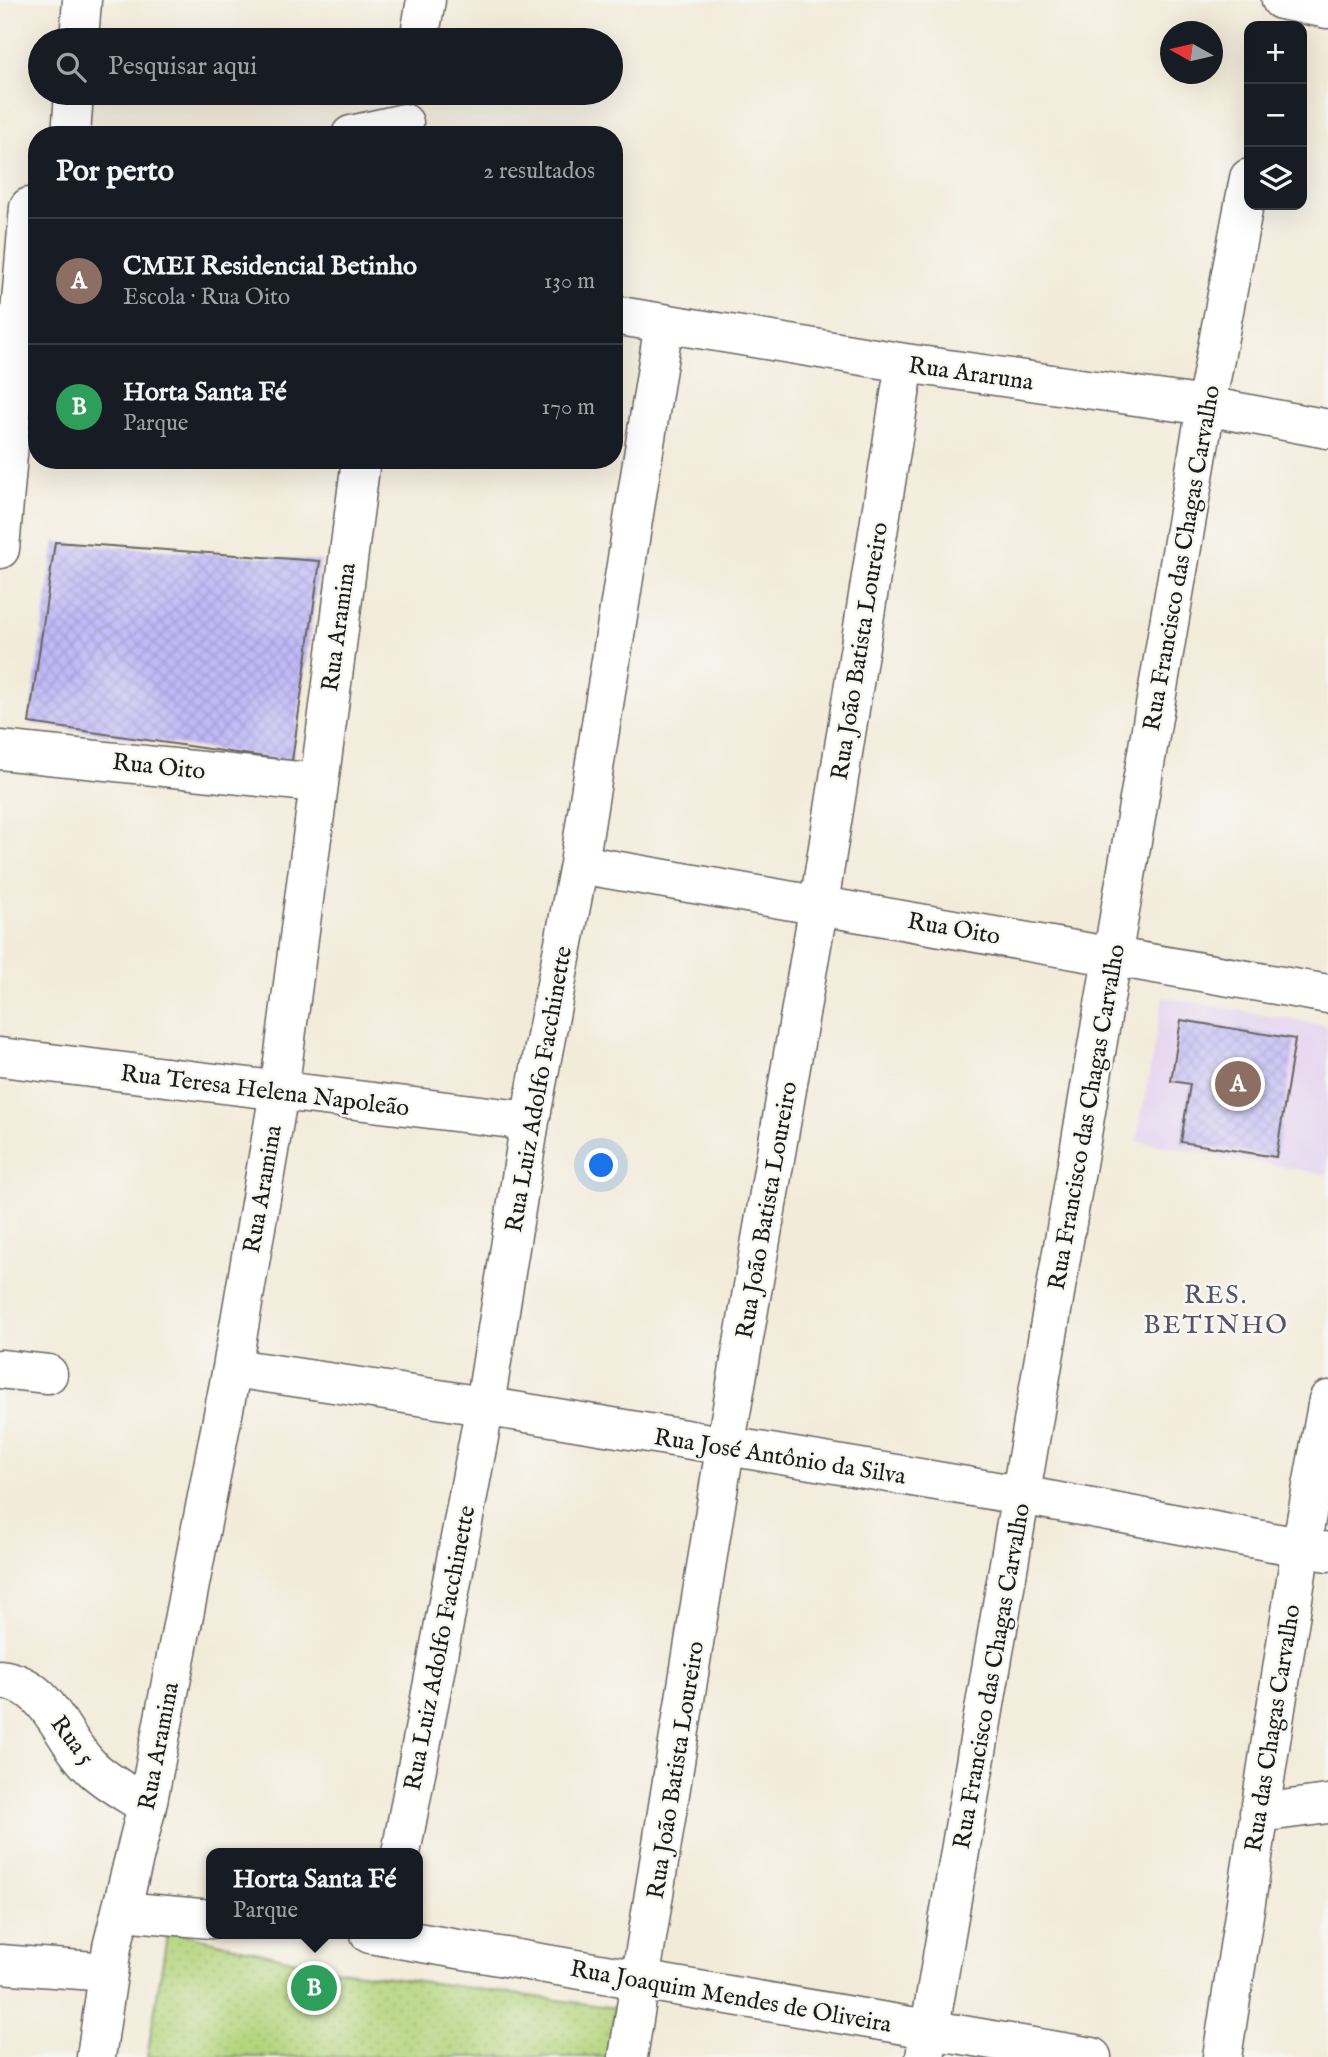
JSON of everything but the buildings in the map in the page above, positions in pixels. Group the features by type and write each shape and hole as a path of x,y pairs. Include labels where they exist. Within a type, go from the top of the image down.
{"street":[{"path":"80,28 82,0"},
{"path":"421,28 426,0"},
{"path":"1279,21 1282,0 1328,9"},
{"path":"72,126 73,105"},
{"path":"378,126 405,117"},
{"name":"Rua Francisco das Chagas Carvalho","path":"928,2044 1206,406 1244,205"},
{"path":"0,549 22,208"},
{"name":"Rua Araruna","path":"623,316 905,363 1206,406 1328,429"},
{"name":"Rua Luiz Adolfo Facchinette","path":"402,1848 485,1405 530,1121 579,864 664,323"},
{"name":"Rua João Batista Loureiro","path":"628,2057 725,1448 819,904 905,363"},
{"name":"Rua Aramina","path":"96,2057 108,1972 147,1806 232,1368 279,1092 359,469"},
{"name":"Rua Oito","path":"0,750 318,783"},
{"name":"Rua Oito","path":"579,864 1328,994"},
{"name":"Rua Teresa Helena Napoleão","path":"0,1057 530,1121"},
{"name":"Rua José Antônio da Silva","path":"232,1368 485,1405 725,1448 1022,1496 1314,1550"},
{"path":"0,1369 48,1374"},
{"name":"Rua das Chagas Carvalho","path":"1222,2057 1259,1813 1314,1550 1328,1400"},
{"name":"Rua 5","path":"0,1679 20,1681 44,1702 93,1769 147,1806"},
{"path":"1259,1813 1328,1804"},
{"path":"122,1910 206,1918"},
{"name":"Rua Joaquim Mendes de Oliveira","path":"408,1939 642,1981 928,2044 1092,2057"},
{"path":"0,1965 108,1972"}],"shaded area":[{"path":"1163,997 1328,1026 1328,1175 1137,1141"}],"green space":[{"path":"168,1930 324,1968 616,2008 607,2057 147,2057"}],"place":[{"name":"CMEI Residencial Betinho","path":"1238,1084"},
{"name":"Horta Santa Fé","path":"314,1988"}],"district":[{"name":"RES. BETINHO","path":"1216,1309"}]}
